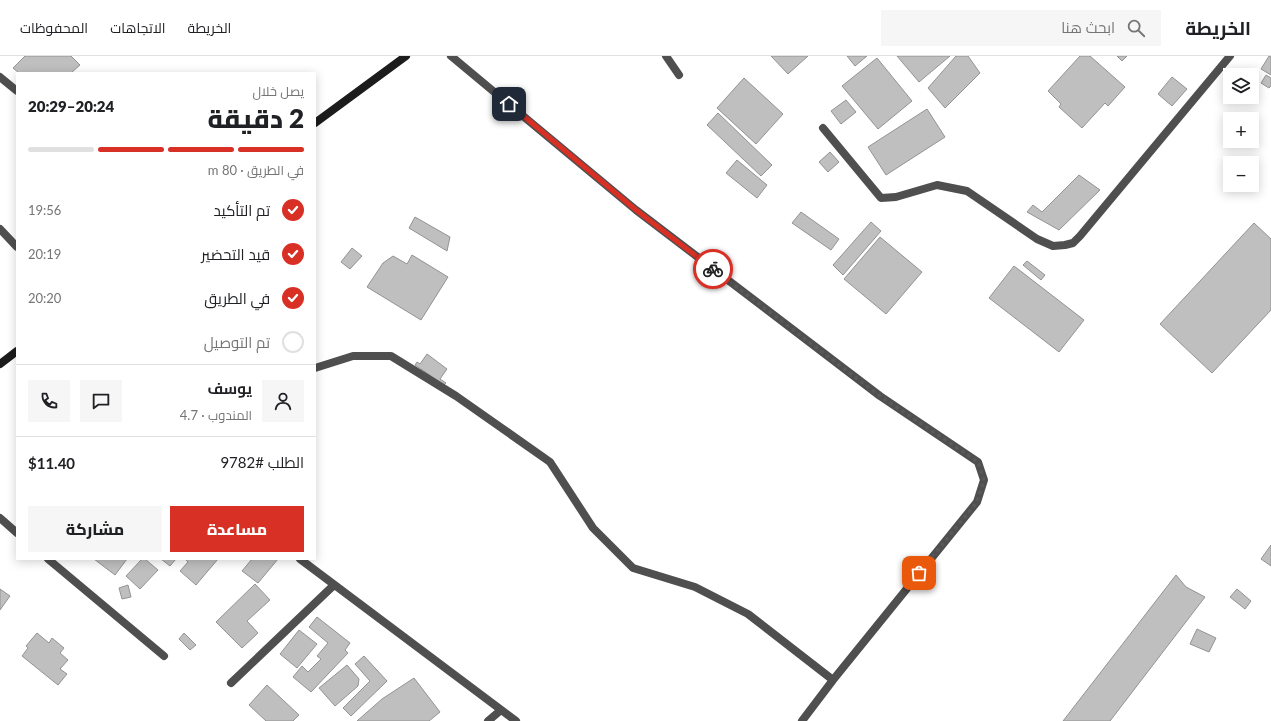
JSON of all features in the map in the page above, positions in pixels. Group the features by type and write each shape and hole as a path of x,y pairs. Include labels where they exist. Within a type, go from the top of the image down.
{"street":[{"path":"316,122 406,56"},
{"path":"451,56 636,210 880,396 978,462 984,480 977,502 833,680 802,721"},
{"path":"666,56 679,75"},
{"path":"823,128 881,198 896,197 937,185 967,191 1037,238 1053,246 1065,245 1073,243 1080,236 1230,56"},
{"path":"0,77 16,90"},
{"path":"0,229 16,246"},
{"path":"0,364 16,352"},
{"path":"316,368 353,356 392,356 456,396 550,462 593,528 634,568 695,586 748,614 833,680"},
{"path":"0,518 16,532"},
{"path":"49,560 164,656"},
{"path":"301,560 516,721"},
{"path":"231,683 334,585"},
{"path":"488,721 501,710"}],"building":[{"path":"25,56 71,56 80,65 72,72 18,72 13,68"},
{"path":"771,56 808,56 788,74"},
{"path":"847,56 867,56 855,66"},
{"path":"897,56 950,56 919,82"},
{"path":"956,56 968,56 980,73 945,108 928,88"},
{"path":"1080,56 1090,56 1125,87 1108,106 1105,103 1082,128 1059,107 1061,104 1048,91"},
{"path":"1117,56 1127,56 1122,61"},
{"path":"1269,56 1271,56 1271,75 1261,69"},
{"path":"877,58 912,101 878,129 842,86"},
{"path":"1266,75 1271,78 1271,86 1269,88 1261,83"},
{"path":"1172,77 1187,89 1172,106 1158,94"},
{"path":"744,78 783,114 756,144 717,108"},
{"path":"846,100 856,112 841,124 831,111"},
{"path":"927,109 945,137 886,175 868,147"},
{"path":"718,113 772,165 761,176 707,125"},
{"path":"830,152 839,162 828,172 819,162"},
{"path":"737,160 767,185 757,198 726,173"},
{"path":"1079,175 1100,190 1059,230 1027,212 1033,205 1042,212"},
{"path":"801,212 839,239 831,250 792,223"},
{"path":"415,217 450,237 447,251 409,228"},
{"path":"871,222 881,231 843,275 833,265"},
{"path":"1254,223 1271,239 1271,310 1212,373 1160,324"},
{"path":"880,237 922,272 886,314 844,279"},
{"path":"352,248 362,256 350,269 341,262"},
{"path":"412,255 448,277 421,320 367,287 383,263 393,256 407,264"},
{"path":"1027,261 1045,275 1041,280 1023,265"},
{"path":"1014,266 1084,320 1059,352 989,298"},
{"path":"427,354 447,369 440,379 446,383 444,385 415,365 417,362 420,364"},
{"path":"1271,545 1271,566 1261,559"},
{"path":"95,560 126,560 115,575"},
{"path":"141,560 146,560 158,570 140,589 126,576"},
{"path":"162,560 175,560 170,566"},
{"path":"186,560 217,560 196,585 180,571 188,562"},
{"path":"251,560 277,560 258,583 242,571"},
{"path":"1176,575 1186,587 1205,597 1110,721 1063,721"},
{"path":"255,584 270,600 247,621 258,633 242,648 216,622"},
{"path":"128,585 131,597 122,599 119,588"},
{"path":"0,589 10,596 0,610"},
{"path":"1237,589 1251,601 1245,609 1230,597"},
{"path":"317,617 350,643 345,650 348,653 311,692 293,677 302,666 308,672 321,659 317,656 328,643 309,627"},
{"path":"1197,629 1216,638 1209,652 1190,644"},
{"path":"299,630 317,644 297,668 280,654"},
{"path":"37,633 49,643 52,638 64,648 60,653 68,660 60,669 67,674 58,685 22,656 28,648 26,646"},
{"path":"184,633 196,645 190,650 179,639"},
{"path":"364,656 387,681 351,716 343,708 370,681 355,664"},
{"path":"347,665 359,679 358,686 335,706 319,688"},
{"path":"414,678 440,712 429,721 357,721 382,699"},
{"path":"267,685 299,715 293,721 266,721 249,705"}],"way so far":[{"path":"713,269 880,396 978,462 984,480 977,502 919,573"}],"route":[{"path":"509,104 636,210 713,269"}]}
